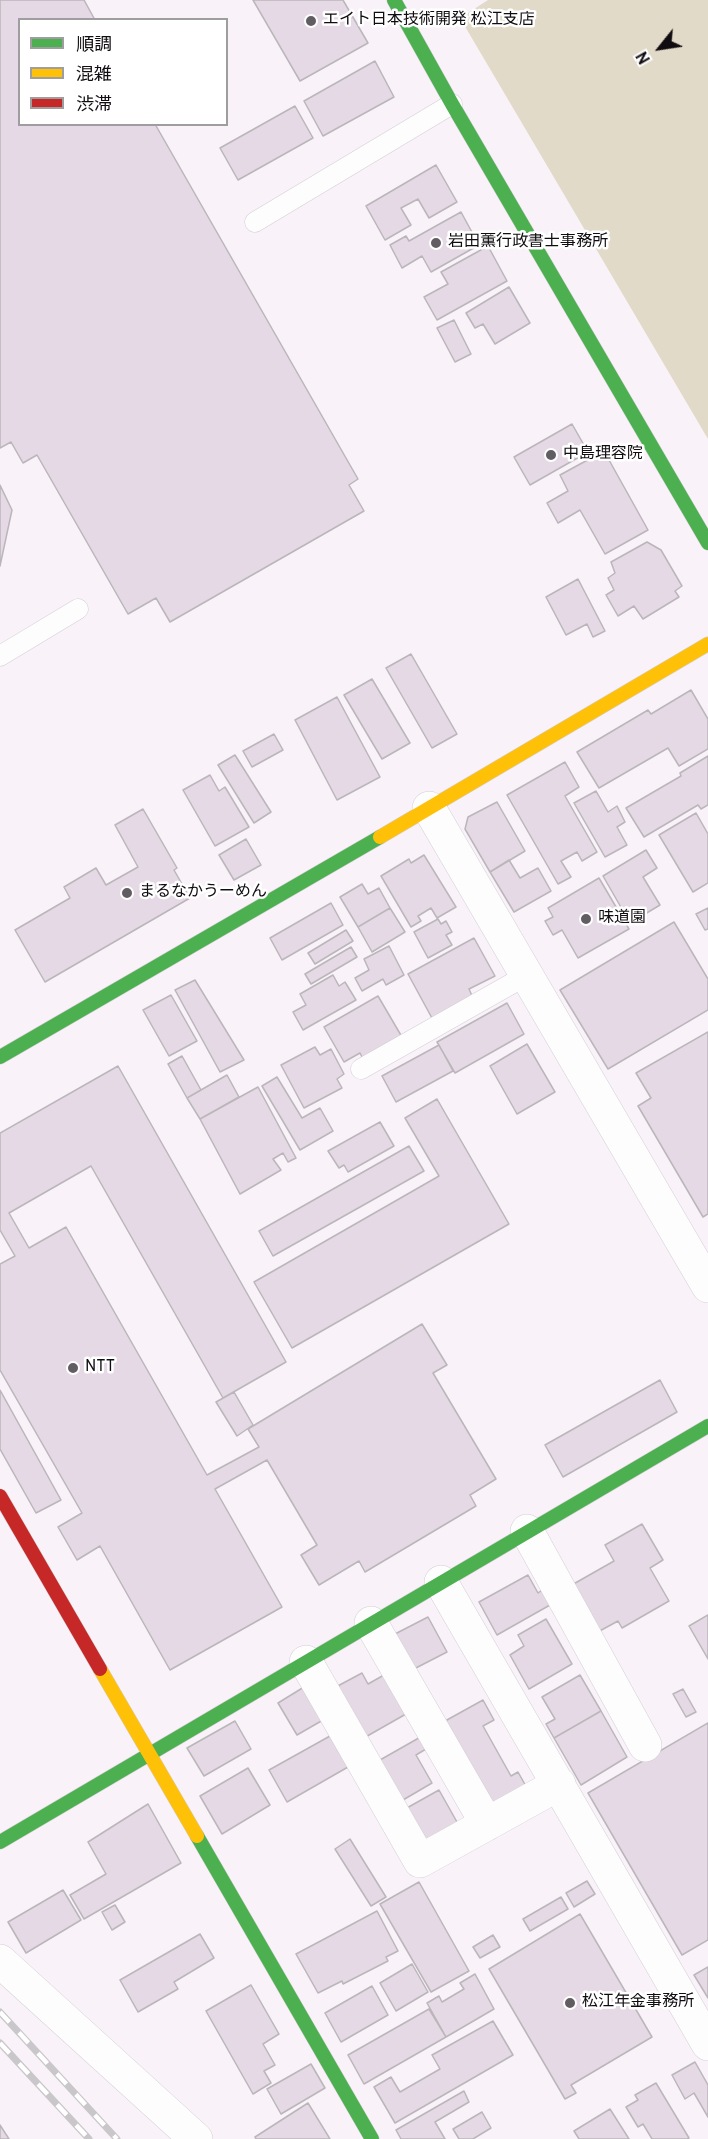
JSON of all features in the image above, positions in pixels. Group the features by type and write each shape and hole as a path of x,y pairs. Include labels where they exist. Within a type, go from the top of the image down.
{"street":[{"path":"394,0 452,104 708,543"},
{"path":"0,1058 708,644"},
{"path":"429,808 708,1286"},
{"path":"0,1842 708,1426"},
{"path":"0,1496 372,2139"},
{"path":"527,1531 645,1745"},
{"path":"441,1582 708,2044"},
{"path":"371,1623 486,1824"},
{"path":"306,1662 420,1862 559,1784"},
{"path":"0,1961 196,2139"}],"lane":[{"path":"255,222 452,104"},
{"path":"0,656 78,609"},
{"path":"361,1069 527,975"}],"shaded area":[{"path":"488,0 708,0 708,439 460,18"}],"building":[{"path":"0,0 84,0 94,18 18,18 18,126 156,126 358,479 349,485 364,511 170,622 156,598 128,614 37,455 23,463 11,442 0,448"},
{"name":"エイト日本技術開発 松江支店","path":"253,0 343,0 368,43 300,81"},
{"path":"375,61 394,97 323,136 304,101"},
{"path":"295,106 313,138 238,180 220,148"},
{"path":"436,165 457,202 429,218 418,199 401,208 411,225 385,240 366,206"},
{"name":"岩田薫行政書士事務所","path":"461,212 479,245 431,272 422,256 402,268 390,245 406,236 409,241"},
{"path":"488,246 507,281 437,320 424,297 448,284 441,272"},
{"path":"509,287 530,323 495,344 483,324 475,328 466,313"},
{"path":"454,320 471,354 455,362 437,328"},
{"name":"中島理容院","path":"572,424 588,452 530,485 514,457"},
{"path":"604,451 648,530 605,554 580,510 558,523 547,503 568,491 560,475"},
{"path":"0,485 12,510 0,566"},
{"path":"647,542 661,550 682,586 675,591 679,597 643,619 634,606 618,616 606,595 614,590 608,578 615,573 611,562"},
{"path":"578,579 605,631 593,637 587,624 566,635 546,597"},
{"path":"411,654 457,734 432,748 386,668"},
{"path":"372,679 410,743 382,759 344,695"},
{"path":"691,690 708,719 708,749 679,766 668,748 599,788 577,752 648,710 651,714"},
{"path":"337,697 380,777 337,800 295,720"},
{"path":"274,734 283,750 252,767 243,751"},
{"path":"235,755 271,812 254,823 218,765"},
{"path":"708,756 708,805 701,809 698,805 644,837 626,808 681,776 680,773"},
{"path":"565,762 579,787 565,796 597,852 582,861 577,852 561,861 571,877 558,884 507,795"},
{"path":"210,775 219,791 225,787 249,827 215,846 183,790"},
{"path":"596,791 608,812 617,806 625,822 617,827 627,845 605,857 574,803"},
{"path":"497,802 525,851 490,872 465,829 468,817"},
{"name":"まるなかうーめん","path":"143,809 177,868 174,870 190,898 45,982 15,930 70,898 64,887 96,868 106,885 138,867 115,825"},
{"path":"696,813 708,834 708,883 693,892 659,835"},
{"path":"246,839 261,865 234,880 219,855"},
{"path":"646,850 657,868 643,877 660,905 630,923 603,876"},
{"path":"424,855 456,907 437,918 431,908 418,916 421,921 411,927 381,876 409,859 411,863"},
{"path":"509,860 520,878 538,868 551,891 514,912 490,872"},
{"name":"味道園","path":"599,878 629,929 578,958 562,930 553,935 545,921 553,917 548,908"},
{"path":"362,884 368,894 379,888 390,908 358,927 340,897"},
{"path":"331,903 343,925 282,960 270,938"},
{"path":"390,908 405,932 372,952 358,927"},
{"path":"708,908 708,929 705,930 696,914"},
{"path":"438,919 441,924 446,921 452,932 446,935 452,945 428,958 414,932"},
{"path":"674,922 708,979 708,1010 608,1069 560,990"},
{"path":"346,930 353,941 315,964 308,953"},
{"path":"474,938 495,976 469,989 473,998 433,1020 408,974"},
{"path":"389,946 404,975 386,985 383,979 362,991 355,978 369,970 364,959"},
{"path":"351,947 357,957 311,984 305,974"},
{"path":"333,975 339,986 345,982 356,1000 303,1030 293,1012 306,1005 300,994"},
{"path":"195,980 244,1060 220,1072 175,990"},
{"path":"171,995 197,1041 169,1056 143,1010"},
{"path":"378,996 402,1037 363,1059 360,1053 344,1062 324,1027"},
{"path":"507,1003 524,1034 455,1073 437,1042"},
{"path":"708,1032 708,1214 703,1217 638,1106 651,1098 636,1073"},
{"path":"527,1044 555,1092 517,1114 490,1066"},
{"path":"439,1045 453,1071 396,1102 382,1076"},
{"path":"315,1047 320,1055 331,1049 344,1074 337,1079 342,1088 304,1108 281,1065"},
{"path":"182,1056 201,1090 187,1098 168,1064"},
{"name":"NTT","path":"118,1066 286,1362 223,1398 91,1166 9,1213 29,1248 66,1227 207,1475 259,1447 248,1429 422,1324 447,1365 433,1373 496,1479 470,1495 476,1506 365,1572 359,1561 319,1585 301,1555 317,1545 267,1460 215,1489 282,1607 170,1670 100,1546 77,1560 58,1527 82,1513 0,1370 0,1264 15,1256 0,1230 0,1133"},
{"path":"227,1075 239,1097 200,1119 187,1098"},
{"path":"277,1077 302,1118 320,1108 333,1131 300,1150 262,1086"},
{"path":"258,1087 296,1158 288,1162 283,1153 273,1159 281,1170 240,1194 200,1119"},
{"path":"437,1099 509,1224 292,1348 254,1282 439,1176 405,1118"},
{"path":"380,1122 394,1146 348,1172 344,1165 339,1168 328,1151"},
{"path":"409,1146 424,1171 273,1256 259,1231"},
{"path":"660,1380 677,1412 563,1477 545,1445"},
{"path":"0,1390 61,1500 36,1513 0,1449"},
{"path":"234,1392 253,1425 237,1436 216,1402"},
{"path":"642,1524 663,1560 650,1568 669,1601 622,1628 618,1621 596,1633 570,1586 614,1561 605,1545"},
{"path":"528,1575 538,1593 542,1590 550,1605 497,1635 479,1602"},
{"path":"708,1615 708,1659 689,1626"},
{"path":"428,1617 447,1652 412,1670 393,1635"},
{"path":"546,1619 572,1664 529,1689 510,1655 524,1646 518,1635"},
{"path":"362,1673 368,1684 384,1675 406,1714 362,1739 334,1688"},
{"path":"580,1675 601,1711 554,1738 546,1724 555,1719 542,1697"},
{"path":"304,1687 323,1720 297,1735 278,1703"},
{"path":"683,1689 696,1712 686,1717 673,1694"},
{"path":"483,1700 494,1720 483,1726 511,1776 518,1772 527,1788 485,1812 436,1726"},
{"path":"601,1711 627,1757 581,1785 554,1738"},
{"path":"235,1721 251,1749 204,1776 187,1748"},
{"path":"708,1723 708,1940 682,1955 588,1793"},
{"path":"424,1735 431,1746 416,1755 432,1783 403,1800 380,1760"},
{"path":"330,1736 348,1767 287,1802 269,1770"},
{"path":"248,1768 270,1805 222,1834 200,1796"},
{"path":"439,1790 457,1822 427,1847 405,1809"},
{"path":"148,1804 181,1863 84,1919 70,1895 106,1874 88,1842"},
{"path":"350,1839 386,1897 371,1906 335,1849"},
{"path":"587,1881 595,1894 574,1907 566,1893"},
{"path":"419,1882 469,1971 431,1992 380,1904"},
{"path":"63,1890 81,1920 26,1953 8,1922"},
{"path":"561,1897 568,1909 530,1931 523,1919"},
{"path":"115,1905 125,1922 112,1930 102,1912"},
{"path":"377,1911 398,1951 386,1957 388,1961 343,1984 342,1981 318,1993 296,1954"},
{"name":"松江年金事務所","path":"580,1914 652,2037 571,2085 576,2093 565,2099 489,1969"},
{"path":"200,1934 214,1958 174,1982 178,1989 138,2012 120,1980"},
{"path":"493,1935 500,1947 480,1958 473,1947"},
{"path":"412,1964 428,1992 396,2011 380,1983"},
{"path":"708,1967 708,1998 694,1975"},
{"path":"475,1974 494,2009 446,2037 427,2003 439,1996 442,2002 464,1989 460,1983"},
{"path":"251,1985 279,2034 263,2044 275,2065 264,2071 271,2083 253,2094 206,2011"},
{"path":"372,1986 388,2015 341,2042 325,2013"},
{"path":"429,2009 446,2037 364,2084 348,2055"},
{"path":"493,2021 513,2055 395,2123 374,2087 391,2077 400,2092 440,2069 432,2055"},
{"path":"695,2062 708,2085 708,2117 694,2093 685,2099 672,2075"},
{"path":"311,2064 325,2088 281,2114 267,2089"},
{"path":"656,2083 689,2138 652,2139 643,2124 638,2127 626,2107 638,2100 635,2095"},
{"path":"464,2091 469,2102 435,2122 445,2139 401,2139 396,2130"},
{"path":"308,2103 330,2139 256,2139 255,2137"},
{"path":"610,2109 629,2139 579,2139 574,2131"},
{"path":"482,2112 491,2128 473,2139 459,2139 453,2129"},
{"path":"0,2125 9,2139 0,2139"}],"railway":[{"path":"0,2012 117,2139"},
{"path":"0,2043 89,2139"}],"traffic: fast":[{"path":"394,0 452,104 708,543"},
{"path":"0,1057 380,837"},
{"path":"0,1842 708,1426"},
{"path":"197,1836 372,2139"}],"traffic: slow":[{"path":"380,837 708,644"},
{"path":"100,1669 197,1836"}],"traffic: jam":[{"path":"0,1496 100,1669"}],"place":[{"name":"エイト日本技術開発 松江支店","path":"311,21"},
{"name":"岩田薫行政書士事務所","path":"436,243"},
{"name":"中島理容院","path":"551,455"},
{"name":"まるなかうーめん","path":"127,893"},
{"name":"味道園","path":"586,919"},
{"name":"NTT","path":"73,1368"},
{"name":"松江年金事務所","path":"570,2003"}]}
